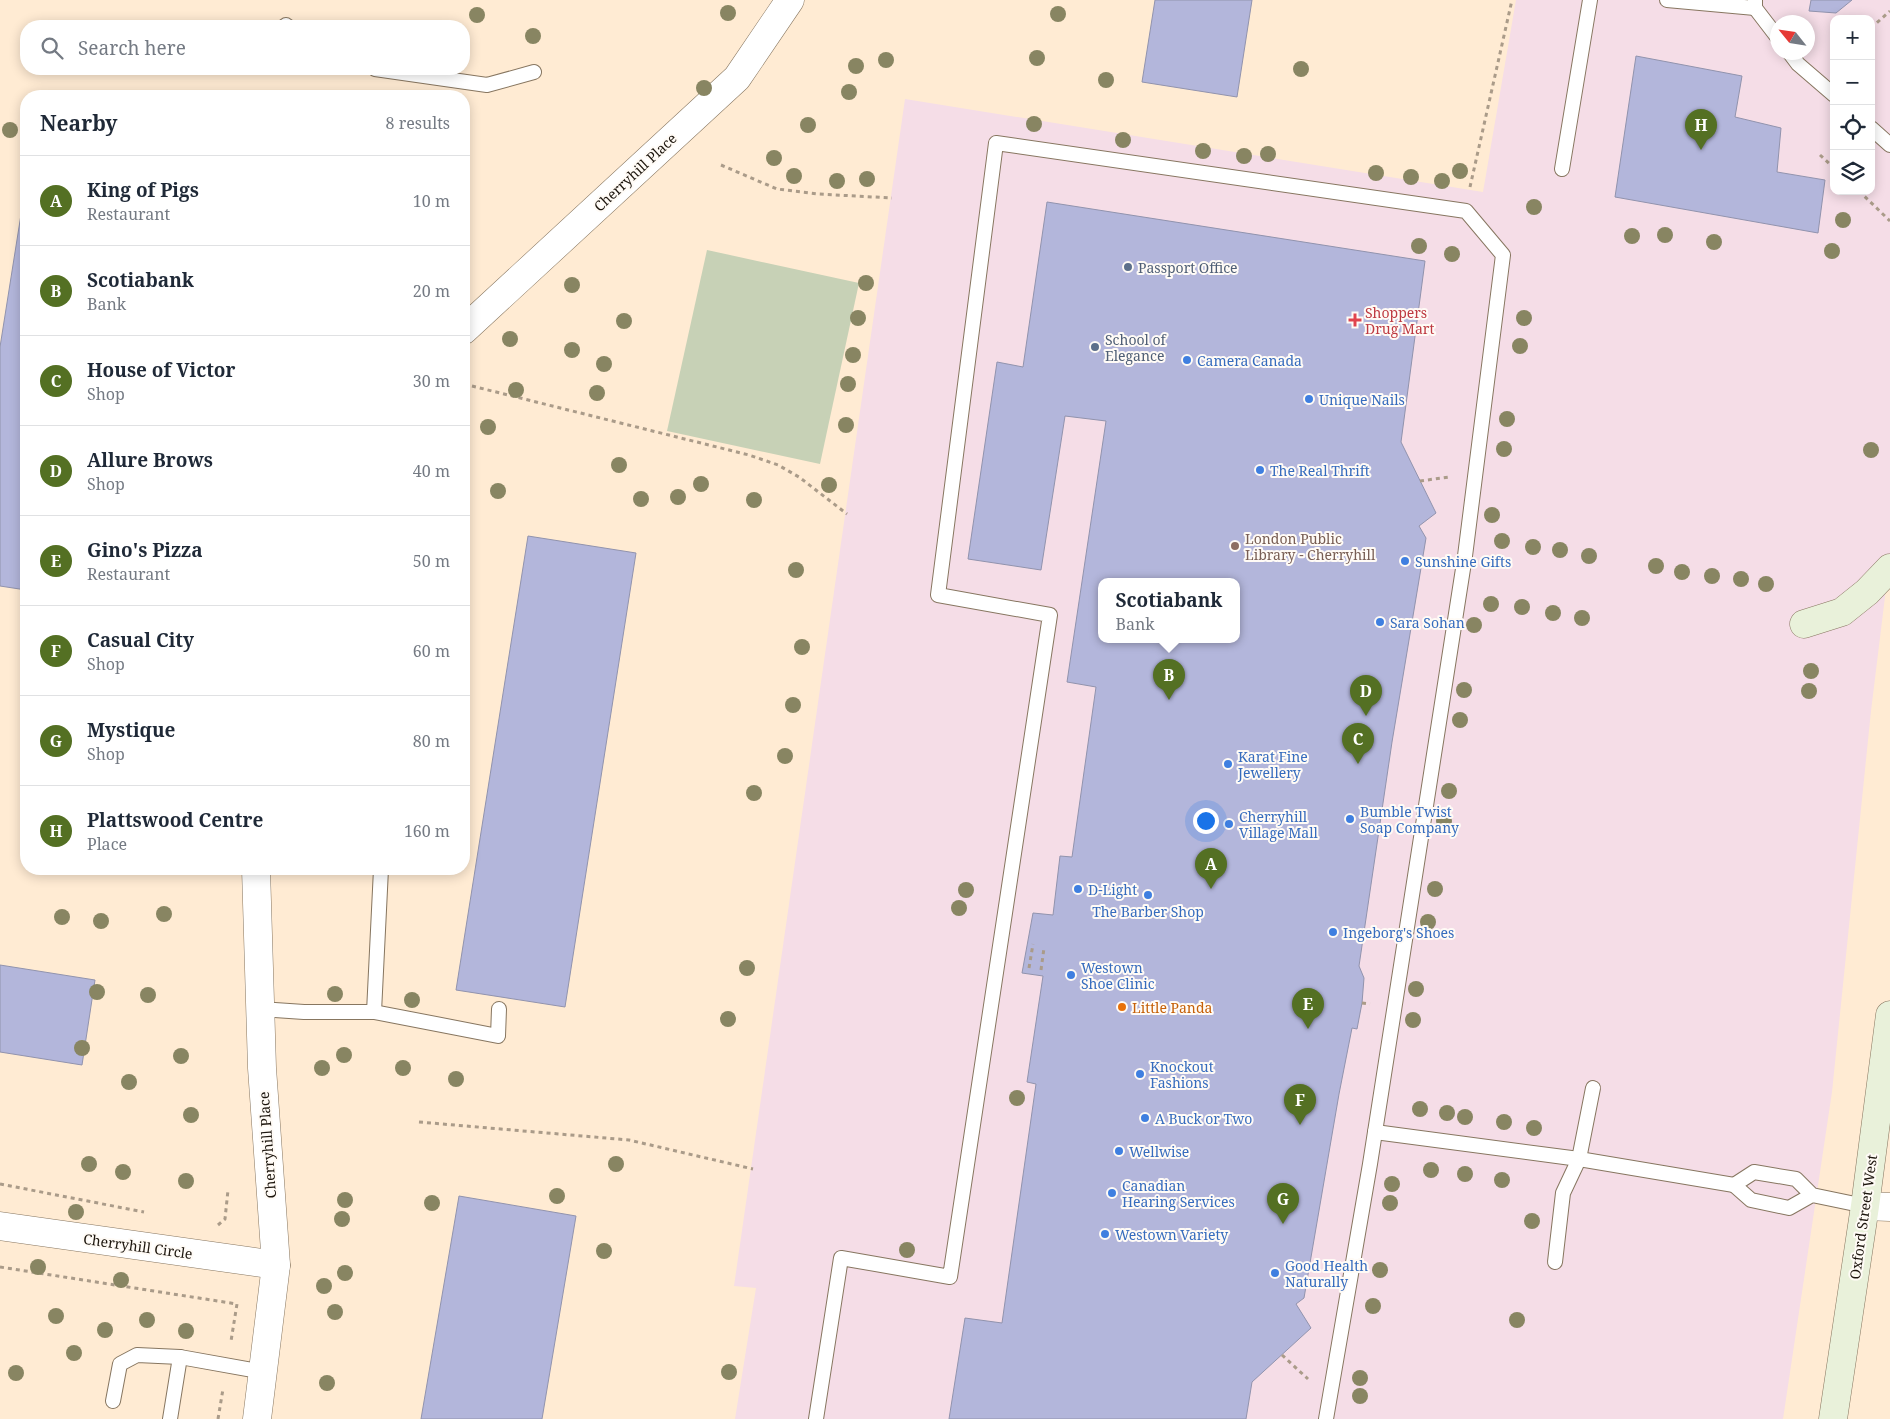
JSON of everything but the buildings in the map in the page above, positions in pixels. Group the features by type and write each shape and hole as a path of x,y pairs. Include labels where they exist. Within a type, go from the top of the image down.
{"main road":[{"path":"1804,624 1842,612 1868,592 1890,568"},
{"name":"Oxford Street West","path":"1833,1419 1878,1207 1890,1014"}],"street":[{"name":"Cherryhill Place","path":"470,324 737,78 790,0"},
{"name":"Cherryhill Place","path":"256,875 262,1068 276,1265 257,1419"},
{"name":"Cherryhill Circle","path":"0,1226 276,1265"}],"lane":[{"path":"1562,169 1590,0"},
{"path":"1668,0 1755,4 1770,26"},
{"path":"1795,60 1830,92"},
{"path":"440,75 487,85 534,72"},
{"path":"1875,132 1890,145"},
{"path":"816,1419 841,1258 950,1277 1050,614 938,595 996,142 1466,211 1503,255 1465,556 1375,1132 1326,1419"},
{"path":"374,1012 374,977 383,875"},
{"path":"260,1009 304,1012 374,1012 498,1036 499,1009"},
{"path":"1556,1262 1564,1193 1579,1159 1594,1088"},
{"path":"1375,1132 1579,1159 1734,1185 1751,1200 1789,1208 1812,1195"},
{"path":"1734,1185 1754,1172 1796,1179 1812,1195 1878,1207"},
{"path":"113,1401 120,1364 137,1355 180,1357 263,1372"},
{"path":"170,1419 180,1357"}],"path":[{"path":"1469,192 1512,0"},
{"path":"1875,25 1890,12"},
{"path":"1820,156 1830,165"},
{"path":"721,165 777,189 818,194 892,198"},
{"path":"1862,195 1890,221"},
{"path":"472,386 749,455 778,465 799,477 847,514"},
{"path":"1029,968 1032,944"},
{"path":"1041,970 1044,948"},
{"path":"419,1122 629,1140 753,1169"},
{"path":"0,1184 149,1213"},
{"path":"217,1226 225,1219 228,1190"},
{"path":"0,1267 237,1304 218,1419"}],"shaded area":[{"path":"1516,0 1890,0 1890,556 1871,711 1832,1092 1783,1419 735,1419 756,1288 734,1286 905,99 1483,192"}],"green space":[{"path":"707,250 859,283 820,464 667,431"}],"place":[{"name":"Plattswood Centre","path":"1701,150"},
{"name":"Passport Office","path":"1128,267"},
{"name":"Shoppers Drug Mart","path":"1355,320"},
{"name":"School of Elegance","path":"1095,347"},
{"name":"Camera Canada","path":"1187,360"},
{"name":"Unique Nails","path":"1309,399"},
{"name":"The Real Thrift","path":"1260,470"},
{"name":"London Public Library - Cherryhill","path":"1235,546"},
{"name":"Sunshine Gifts","path":"1405,561"},
{"name":"Sara Sohan","path":"1380,622"},
{"name":"Scotiabank","path":"1169,700"},
{"name":"Allure Brows","path":"1366,716"},
{"name":"Karat Fine Jewellery","path":"1228,764"},
{"name":"House of Victor","path":"1358,764"},
{"name":"Bumble Twist Soap Company","path":"1350,819"},
{"name":"Cherryhill Village Mall","path":"1229,824"},
{"name":"D-Light","path":"1078,889"},
{"name":"King of Pigs","path":"1211,889"},
{"name":"The Barber Shop","path":"1148,895"},
{"name":"Ingeborg's Shoes","path":"1333,932"},
{"name":"Westown Shoe Clinic","path":"1071,975"},
{"name":"Little Panda","path":"1122,1007"},
{"name":"Gino's Pizza","path":"1308,1029"},
{"name":"Knockout Fashions","path":"1140,1074"},
{"name":"A Buck or Two","path":"1145,1118"},
{"name":"Casual City","path":"1300,1125"},
{"name":"Wellwise","path":"1119,1151"},
{"name":"Canadian Hearing Services","path":"1112,1193"},
{"name":"Mystique","path":"1283,1224"},
{"name":"Westown Variety","path":"1105,1234"},
{"name":"Good Health Naturally","path":"1275,1273"}]}
